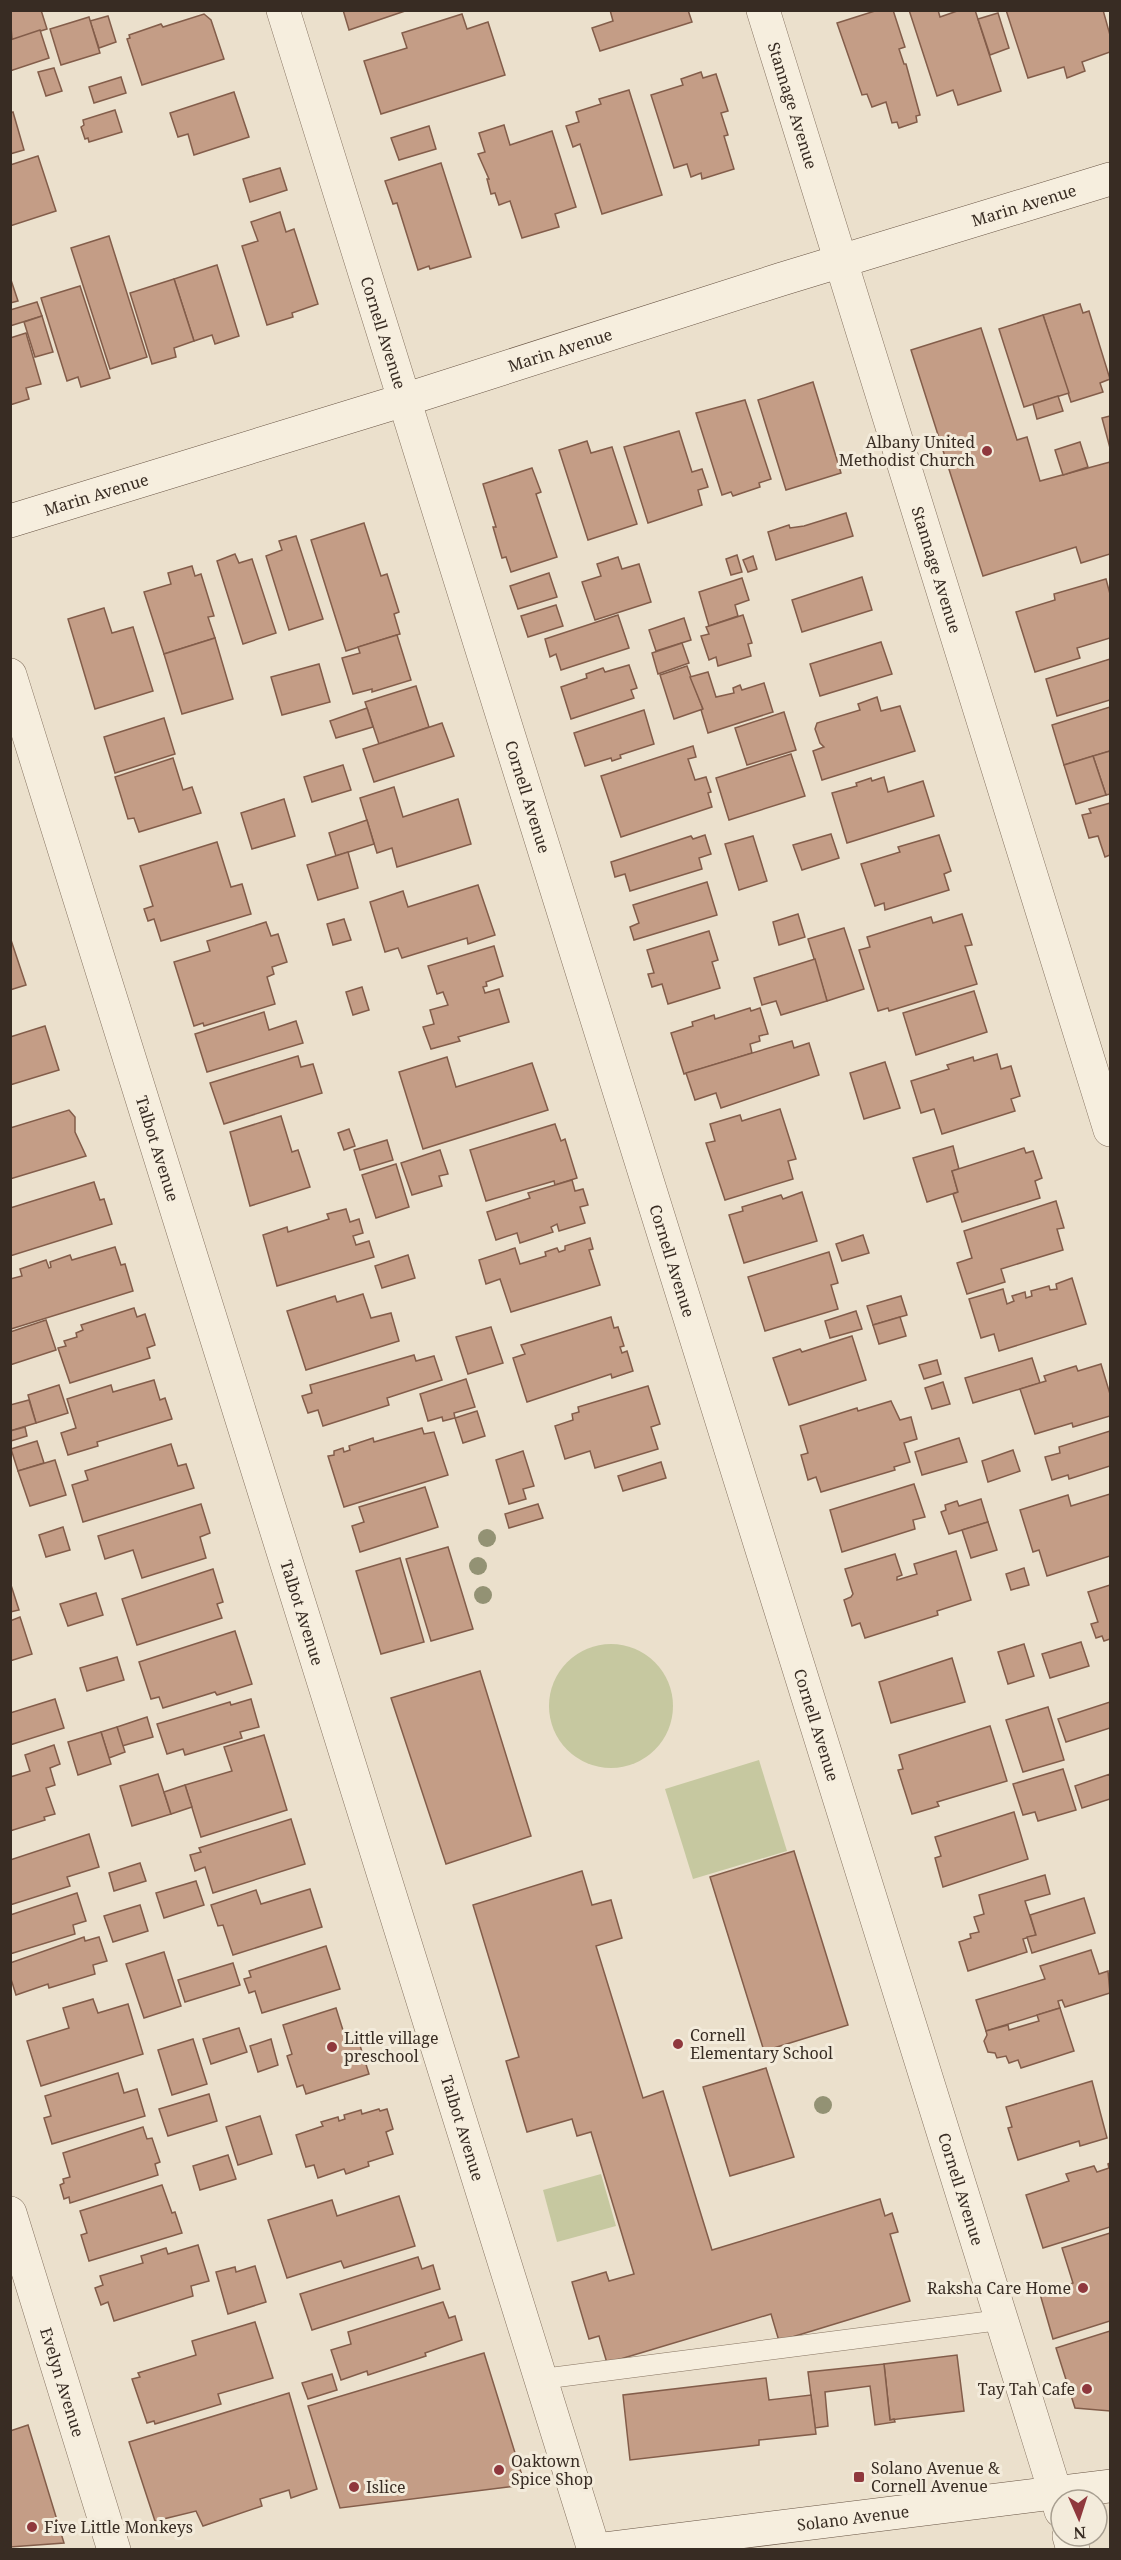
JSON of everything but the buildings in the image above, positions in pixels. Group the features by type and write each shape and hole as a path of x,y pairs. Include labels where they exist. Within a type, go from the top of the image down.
{"street":[{"name":"Cornell Avenue","path":"283,10 1054,2488"},
{"name":"Stannage Avenue","path":"763,10 1110,1130"},
{"name":"Marin Avenue","path":"10,521 1110,179"},
{"name":"Talbot Avenue","path":"10,675 595,2550"},
{"name":"Evelyn Avenue","path":"10,2213 114,2550"},
{"name":"Solano Avenue","path":"595,2550 1049,2503"}],"lane":[{"path":"542,2379 1000,2320"}],"green space":[{"path":"611,1644 635,1649 646,1654 655,1662 663,1671 668,1682 673,1706 668,1730 663,1741 655,1750 646,1758 635,1763 611,1768 587,1763 576,1758 567,1750 559,1741 554,1730 549,1706 554,1682 559,1671 567,1662 576,1654 587,1649"},
{"path":"759,1760 787,1851 693,1879 665,1789"},
{"path":"601,2174 616,2226 557,2242 543,2190"}],"place":[{"name":"Albany United Methodist Church","path":"987,451"},
{"name":"Cornell Elementary School","path":"678,2044"},
{"name":"Little village preschool","path":"332,2047"},
{"name":"Raksha Care Home","path":"1083,2288"},
{"name":"Tay Tah Cafe","path":"1087,2389"},
{"name":"Oaktown Spice Shop","path":"499,2470"},
{"name":"Solano Avenue & Cornell Avenue","path":"859,2477"},
{"name":"Islice","path":"354,2487"},
{"name":"Five Little Monkeys","path":"32,2527"}]}
